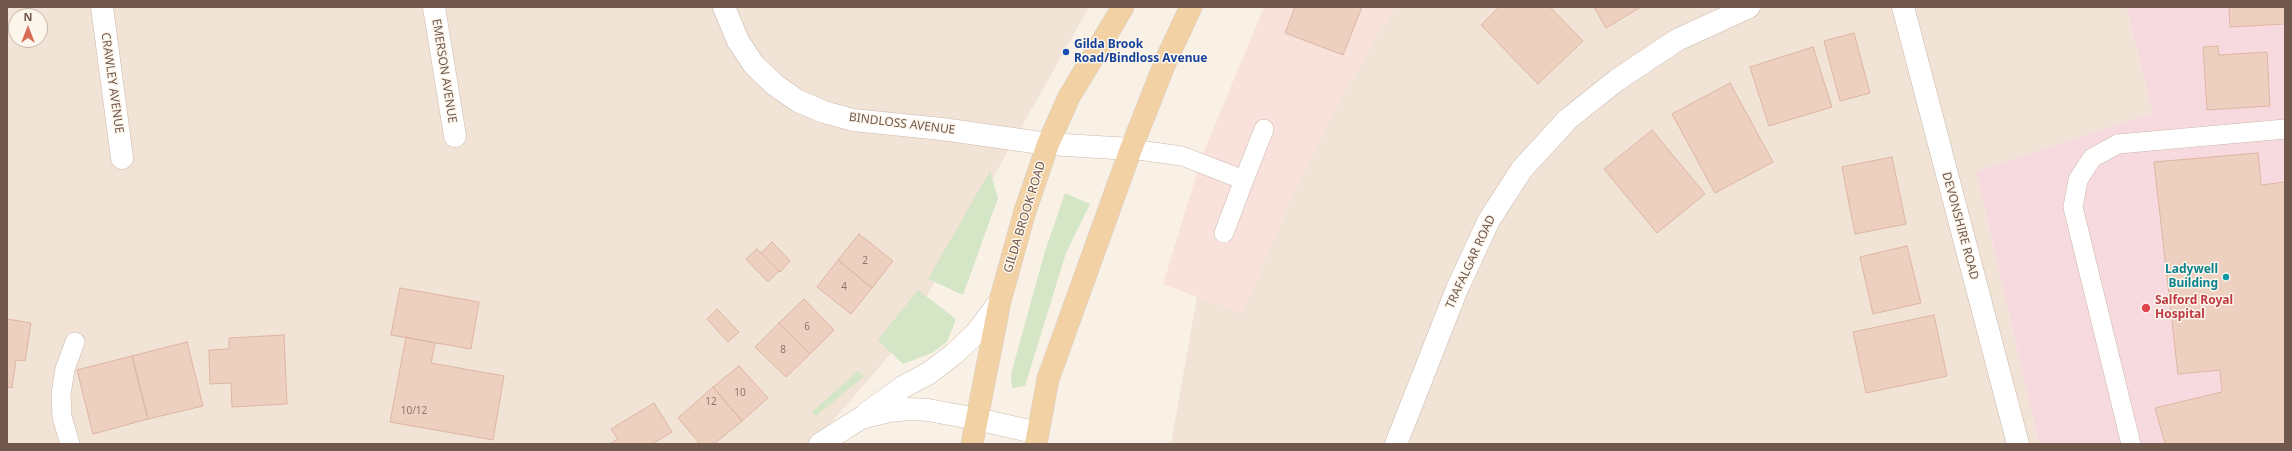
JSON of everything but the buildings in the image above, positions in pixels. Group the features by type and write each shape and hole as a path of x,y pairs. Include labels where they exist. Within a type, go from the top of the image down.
{"main road":[{"name":"GILDA BROOK ROAD","path":"972,444 1000,301 1025,211 1048,144 1069,97 1123,7"},
{"path":"1037,438 1048,379 1131,149 1167,58 1191,7"}],"street":[{"name":"CRAWLEY AVENUE","path":"102,7 122,158"},
{"name":"EMERSON AVENUE","path":"434,7 455,136"},
{"name":"BINDLOSS AVENUE","path":"724,7 738,41 754,65 775,86 798,101 824,112 852,120 942,129 1048,144 1131,149"},
{"name":"TRAFALGAR ROAD","path":"1396,444 1457,289 1489,220 1522,169 1568,119 1617,80 1677,40 1749,7"},
{"name":"DEVONSHIRE ROAD","path":"1903,7 2018,444"},
{"path":"820,444 861,418 903,387 929,373 954,354 976,333 1000,301"},
{"path":"861,418 889,411 909,409 928,410 977,419 1037,438"}],"lane":[{"path":"1224,233 1264,129"},
{"path":"2131,444 2073,207 2078,180 2092,158 2118,144 2285,129"},
{"path":"1131,149 1182,156 1244,180"},
{"path":"70,444 62,417 61,394 65,369 75,342"}],"shaded area":[{"path":"7,7 1089,7 901,342 813,444 7,444"},
{"path":"1264,7 1397,7 1379,32 1333,113 1290,201 1242,314 1163,284 1202,156"},
{"path":"1397,7 2126,7 2153,113 1976,171 2039,444 1171,444 1197,297 1242,313 1290,201 1333,113 1379,32"},
{"name":"Salford Royal Hospital","path":"2126,7 2285,7 2285,444 2039,444 1976,171 2153,113"}],"green space":[{"path":"990,171 998,198 963,295 928,279"},
{"path":"1065,193 1090,204 1066,253 1025,386 1012,388 1011,374 1045,251"},
{"path":"918,290 956,319 947,342 932,353 903,364 878,340"},
{"path":"858,371 864,376 816,416 812,412"}],"place":[{"name":"Gilda Brook Road/Bindloss Avenue","path":"1066,52"},
{"name":"Ladywell Building","path":"2226,277"},
{"name":"Salford Royal Hospital","path":"2146,308"}]}
